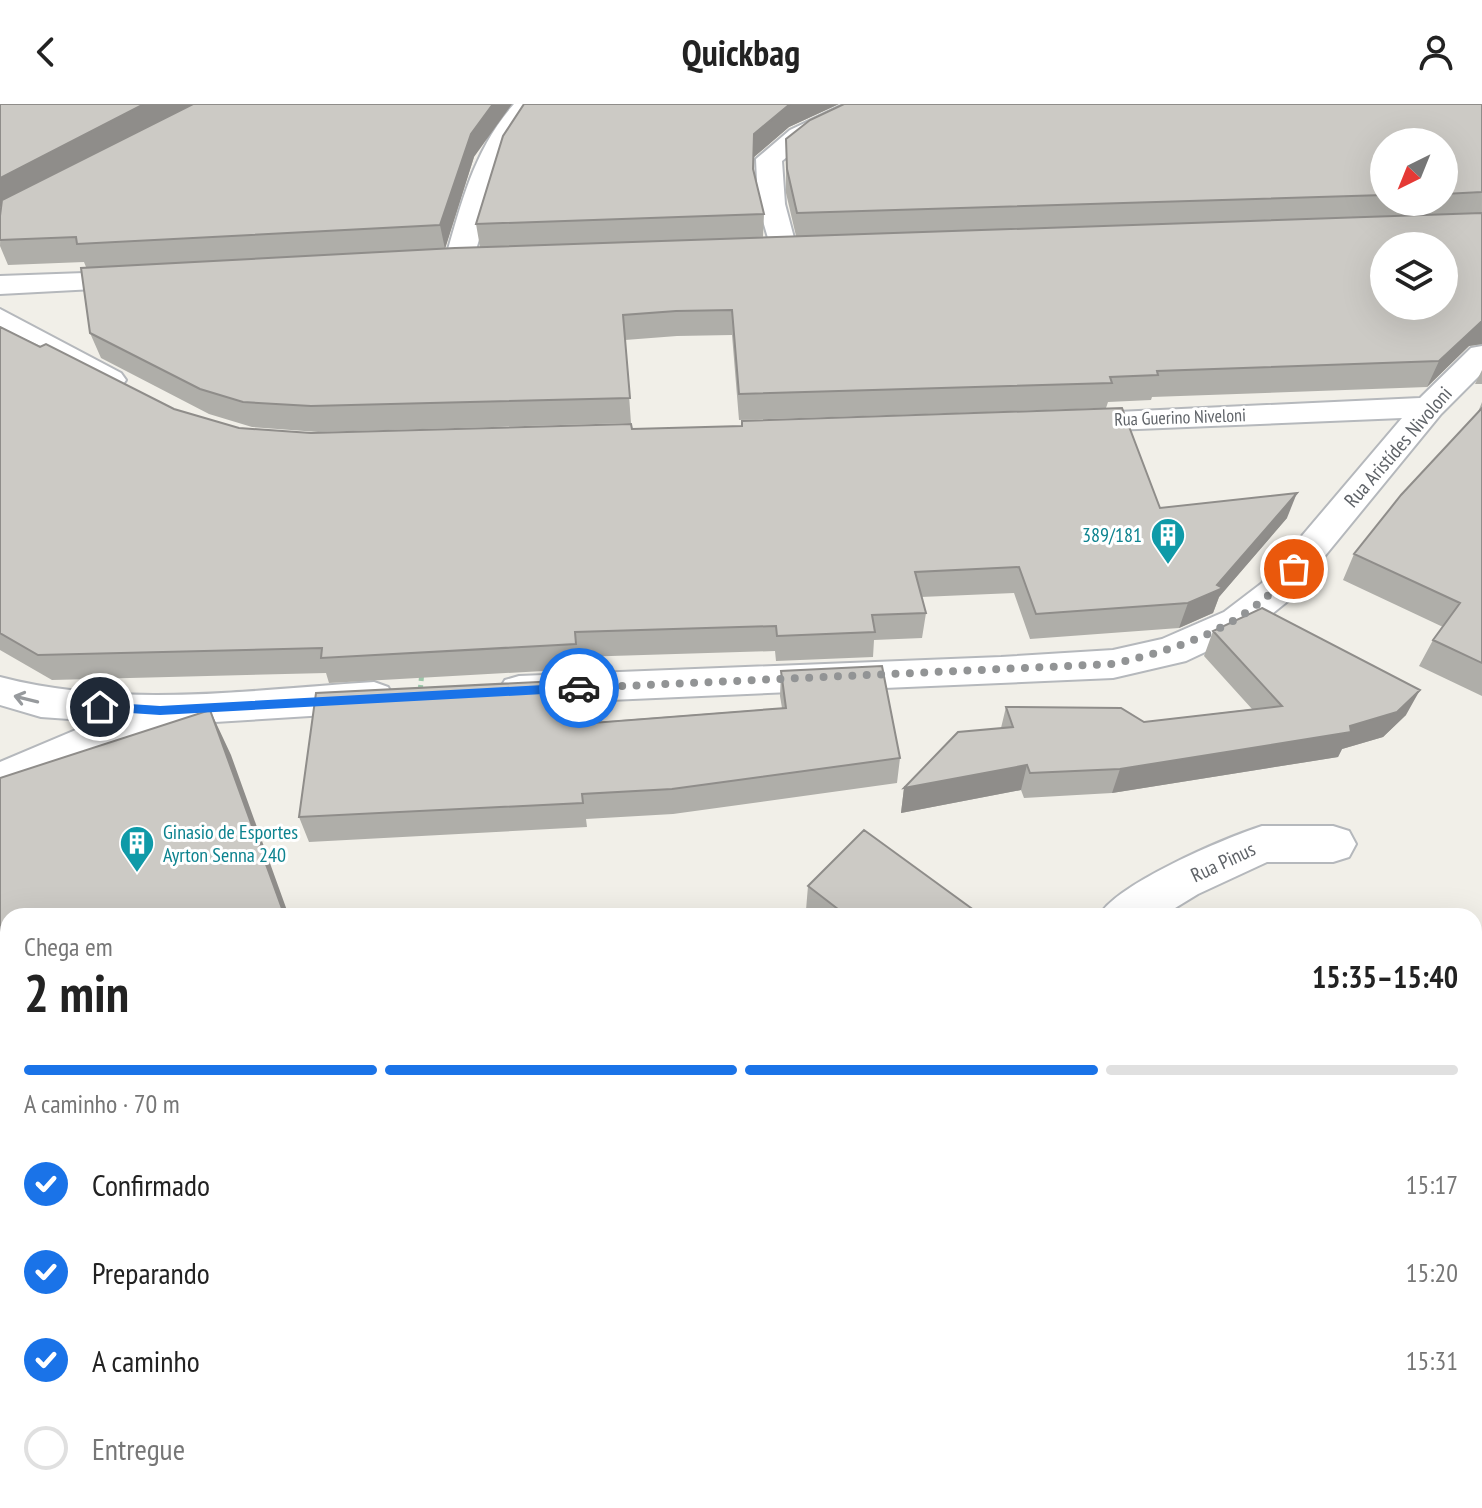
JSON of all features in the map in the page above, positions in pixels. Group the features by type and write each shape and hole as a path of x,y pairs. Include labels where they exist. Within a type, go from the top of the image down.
{"street":[{"path":"459,260 490,154 502,129 527,104"},
{"path":"783,249 773,221 767,177 769,159 777,149 799,135 864,111"},
{"path":"752,250 815,247"},
{"path":"428,262 490,259"},
{"path":"0,285 167,278"},
{"path":"0,318 134,393"},
{"name":"Rua Aristídes Nivoloni","path":"483,691 1015,670 1113,664 1172,651 1238,621 1275,592 1429,407 1482,355"},
{"name":"Rua Guerino Niveloni","path":"1031,424 1429,407"},
{"path":"0,691 41,702 160,711 422,678"},
{"path":"0,783 21,770 160,711"},
{"name":"Rua Pinus","path":"1136,908 1182,881 1262,844 1333,844"}],"building":[{"path":"0,104 144,104 0,178"},
{"path":"193,104 493,104 471,134 440,225 77,244 76,237 0,240 2,200"},
{"path":"524,104 790,104 754,134 753,169 764,214 476,224 503,136"},
{"path":"844,104 1482,104 1482,192 1458,193 1458,128 1370,128 1370,195 797,213 787,169 786,139 810,120"},
{"path":"1482,213 1482,321 1439,361 1157,371 1158,375 1110,377 1112,383 739,394 732,310 676,311 623,315 630,398 311,406 243,402 200,389 90,333 81,268 455,248"},
{"path":"0,327 40,347 46,344 174,409 239,428 311,433 631,424 632,429 742,426 742,421 1122,408 1160,508 1297,493 1217,585 1223,588 1188,603 1036,614 1019,567 915,572 926,613 872,615 875,632 777,636 776,626 575,632 576,644 321,658 322,648 38,655 0,633"},
{"path":"1482,408 1482,663 1433,640 1460,603 1354,554 1401,495"},
{"path":"1262,608 1420,690 1397,712 1350,726 1351,732 1120,769 1030,773 1027,765 904,788 958,732 1013,727 1006,707 1121,708 1144,722 1282,706 1213,631"},
{"path":"882,666 900,758 672,789 582,794 583,803 299,817 316,693 578,680 580,724 786,708 781,671"},
{"name":"Ginasio de Esportes Ayrton Senna 240","path":"210,710 282,908 0,908 0,778"},
{"path":"864,830 971,908 837,908 808,886"}],"way so far":[{"path":"579,688 1113,664 1172,651 1238,621 1275,592 1294,569"}],"place":[{"name":"389/181","path":"1168,566"},
{"name":"Ginasio de Esportes Ayrton Senna 240","path":"137,874"}],"route":[{"path":"100,707 160,711 420,694 579,688"}]}
